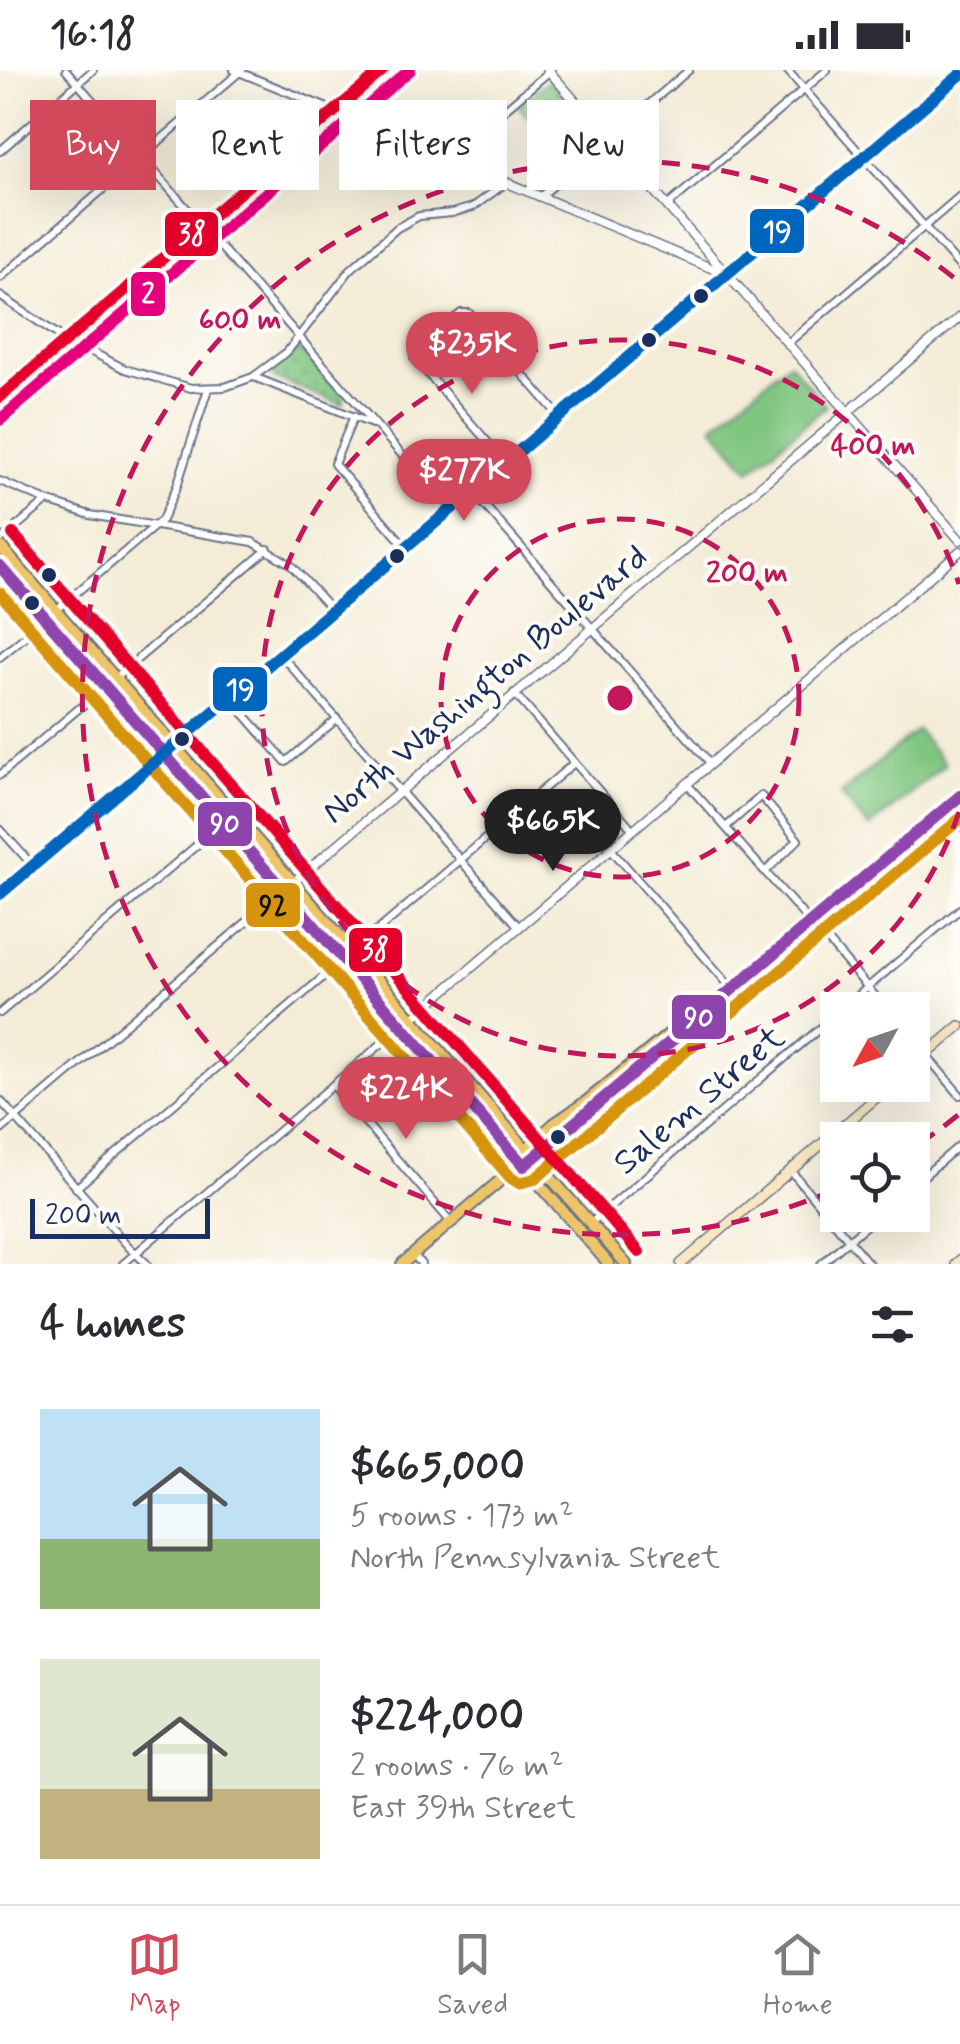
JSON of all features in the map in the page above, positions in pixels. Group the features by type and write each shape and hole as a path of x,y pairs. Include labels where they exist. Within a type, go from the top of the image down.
{"main road":[{"path":"374,100 410,70"},
{"path":"0,894 960,75"},
{"path":"0,420 339,129"},
{"path":"0,543 626,1264"},
{"path":"0,566 609,1264"},
{"path":"402,1264 418,1259 451,1222 519,1164 535,1158 960,787"},
{"path":"519,1164 526,1148 960,796"},
{"path":"930,1052 960,1026"},
{"path":"680,1264 871,1102"}],"street":[{"path":"66,70 93,100"},
{"path":"0,151 94,70"},
{"path":"507,108 550,70 576,100"},
{"path":"654,100 689,70"},
{"path":"787,70 960,268"},
{"path":"668,205 827,70"},
{"path":"156,144 238,71 339,113"},
{"path":"156,172 450,510"},
{"path":"507,182 728,274"},
{"path":"0,278 102,190"},
{"path":"0,296 84,348 151,378 208,389 253,377 287,352 341,280 386,237 418,216 455,212 478,204 496,190"},
{"path":"540,197 548,190"},
{"path":"655,190 960,540"},
{"path":"788,343 960,196"},
{"path":"506,463 414,358 415,350 462,312 469,313 560,417"},
{"name":"North Washington Boulevard","path":"0,1131 960,317"},
{"path":"253,377 378,427"},
{"path":"56,610 164,518 208,389"},
{"path":"354,416 334,464 407,548"},
{"path":"0,482 47,502 96,516 236,538 268,548 290,564 333,611"},
{"path":"472,492 711,764"},
{"path":"0,543 47,502"},
{"path":"0,775 268,548"},
{"path":"122,1264 960,551"},
{"path":"0,657 46,619"},
{"path":"281,655 519,927"},
{"path":"514,694 633,830"},
{"path":"230,698 286,762 337,719"},
{"path":"76,1188 574,763"},
{"path":"688,784 872,992"},
{"path":"726,828 761,796 798,840 765,872"},
{"path":"945,809 960,827"},
{"path":"0,1012 224,822"},
{"path":"0,828 33,866"},
{"path":"611,849 728,984"},
{"name":"Salem Street","path":"862,992 960,908"},
{"name":"Salem Street","path":"592,1222 820,1028"},
{"path":"930,1060 960,1095"},
{"path":"333,1085 451,1222"},
{"path":"0,1100 147,1264"},
{"path":"930,1171 960,1145"},
{"path":"790,1171 869,1264"},
{"path":"820,1264 858,1232"}],"green space":[{"path":"549,80 567,100 527,100 527,116 518,106"},
{"path":"300,349 344,396 343,405 274,378 273,369"},
{"path":"789,362 826,406 750,470 713,426"},
{"path":"917,730 945,764 869,828 841,794"}],"transit line":[{"name":"38","path":"0,397 383,70"},
{"name":"2","path":"0,420 410,70"},
{"name":"19","path":"0,894 960,75"},
{"name":"38","path":"13,534 639,1252"},
{"name":"90","path":"0,566 524,1166 960,796"},
{"name":"92","path":"0,593 519,1183 535,1179 960,819"}]}
